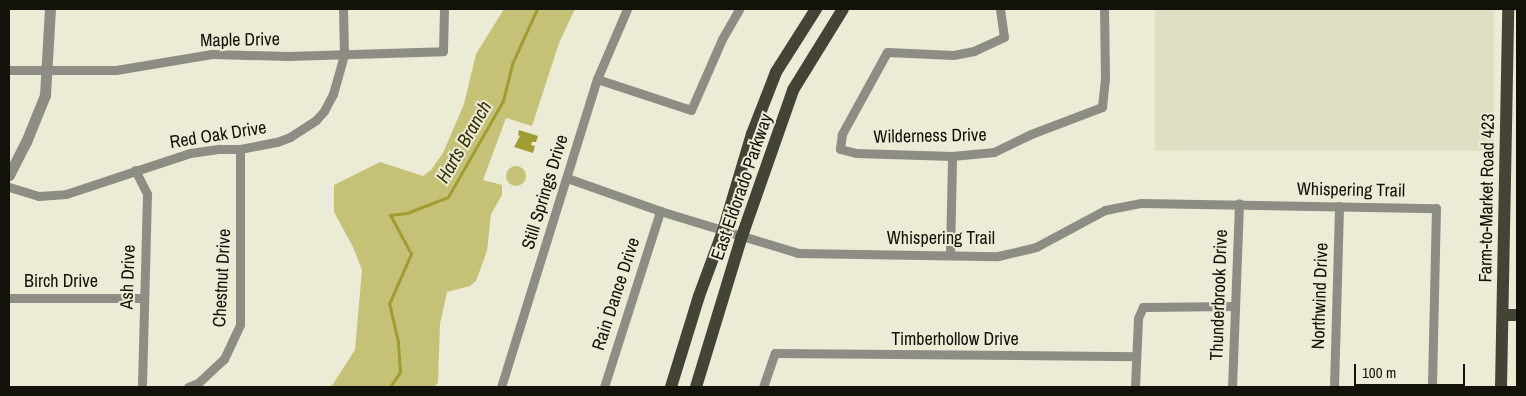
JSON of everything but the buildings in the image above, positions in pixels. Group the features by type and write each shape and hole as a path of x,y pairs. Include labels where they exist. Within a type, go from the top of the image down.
{"main road":[{"name":"East Eldorado Parkway","path":"671,387 699,296 723,231 752,134 776,72 816,9"},
{"name":"East Eldorado Parkway","path":"696,387 742,236 793,90 843,9"},
{"name":"Farm-to-Market Road 423","path":"1501,387 1512,33 1508,9"},
{"path":"1503,315 1517,315"}],"street":[{"path":"9,175 40,109 47,85 50,9"},
{"name":"Red Oak Drive","path":"9,187 39,196 82,191 135,170 190,153 220,148 240,149 277,142 300,131 316,120 324,111 333,94 344,54 343,9"},
{"name":"Maple Drive","path":"9,70 116,70 212,54 344,54 443,50 444,9"},
{"name":"Still Springs Drive","path":"501,387 597,79 626,9"},
{"path":"597,79 691,110 722,39 739,9"},
{"name":"Wilderness Drive","path":"1000,9 1004,37 974,51 953,55 887,52 842,134 840,149 856,153 952,156 994,152 1031,134 1102,107 1105,78 1104,9"},
{"name":"Chestnut Drive","path":"188,387 198,383 224,359 240,324 240,149"},
{"path":"950,255 952,156"},
{"name":"Ash Drive","path":"135,170 147,194 142,387"},
{"name":"Whispering Trail","path":"567,178 660,211 798,253 998,256 1036,247 1105,210 1141,203 1239,203 1436,208 1432,387"},
{"name":"Thunderbrook Drive","path":"1232,387 1239,203"},
{"name":"Northwind Drive","path":"1334,387 1339,206"},
{"name":"Rain Dance Drive","path":"604,387 660,211"},
{"name":"Birch Drive","path":"9,298 144,298"},
{"path":"1135,387 1138,318 1143,307 1235,306"},
{"name":"Timberhollow Drive","path":"763,387 775,353 1136,356"}],"shaded area":[{"path":"504,9 575,9 559,43 532,126 506,118 483,180 502,185 502,195 491,214 487,251 476,281 470,286 447,292 440,324 438,382 435,387 331,387 355,350 362,270 353,247 334,212 334,185 380,162 423,176 431,170 443,153 464,104 476,54"},
{"path":"1155,9 1494,9 1494,151 1155,151"},
{"path":"519,130 538,136 536,142 532,142 531,145 535,146 533,153 514,147 520,136 518,135"},
{"path":"516,166 523,169 526,176 523,183 516,186 509,183 506,176 509,169"}],"waterway":[{"name":"Harts Branch","path":"390,387 400,372 398,342 389,304 411,254 390,215 407,213 448,197 503,101 512,64 537,9"}]}
